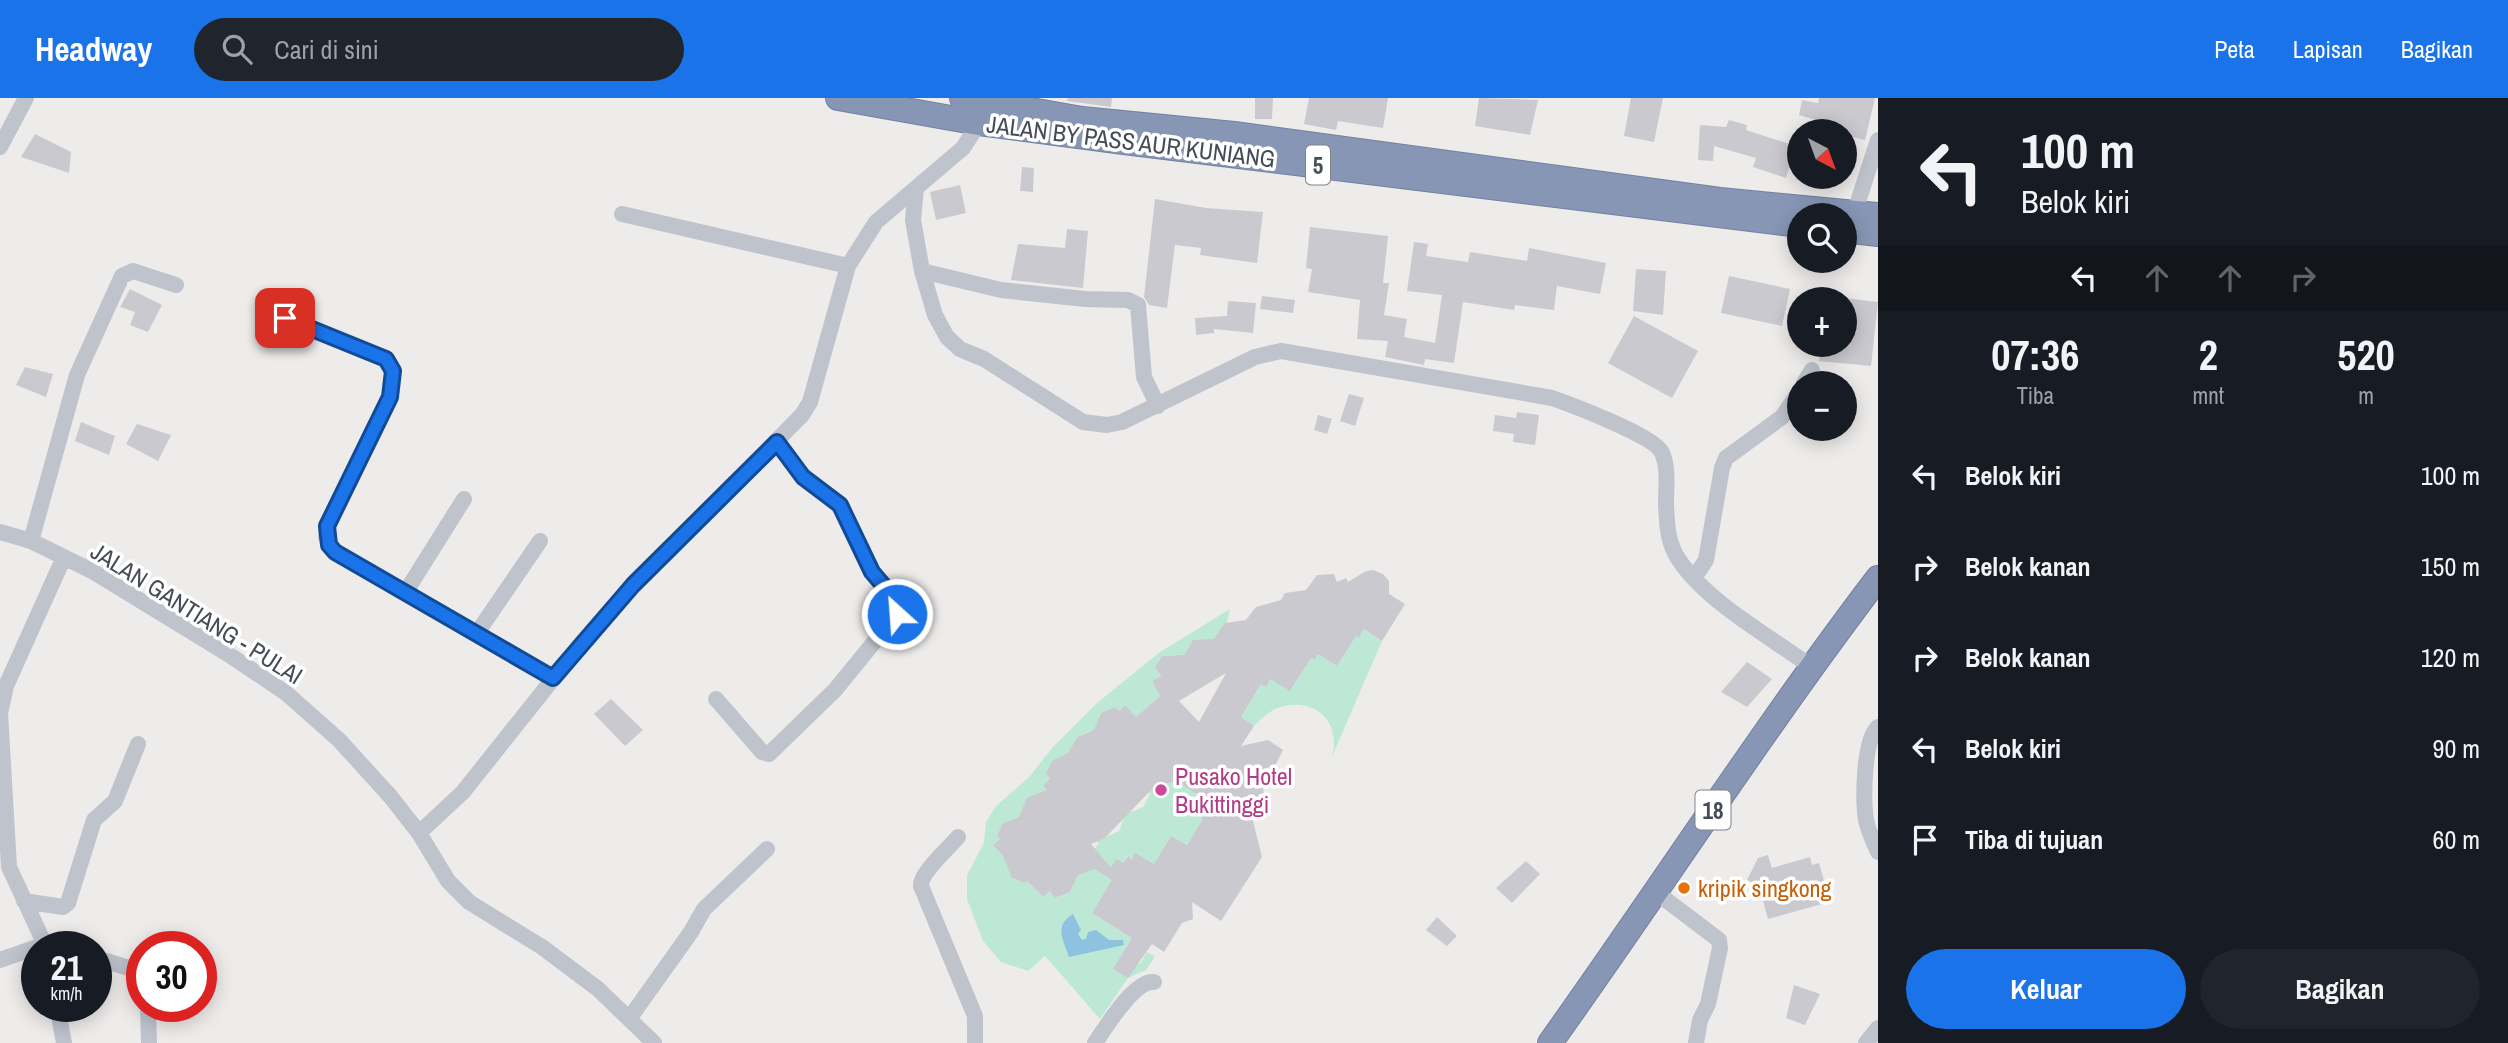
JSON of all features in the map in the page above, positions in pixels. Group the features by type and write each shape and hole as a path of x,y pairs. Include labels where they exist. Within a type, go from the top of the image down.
{"highway":[{"name":"JALAN BY PASS AUR KUNIANG","path":"838,98 979,122 1216,142"},
{"name":"JALAN BY PASS AUR KUNIANG","path":"962,98 1010,102 1082,119 1216,142 1720,209 1859,219 1878,234"},
{"name":"JALAN BY PASS AUR KUNIANG","path":"1720,209 1787,223"},
{"name":"18","path":"1550,1043 1657,893 1811,666 1878,578"}],"street":[{"path":"0,147 26,98"},
{"path":"419,833 463,792 553,678 633,585 790,429 810,402 848,266 876,222 963,148 979,122"},
{"path":"1859,219 1878,140"},
{"path":"916,188 912,220 922,271 935,315 947,337 960,349 984,359 1083,422 1107,425 1158,406 1255,357 1282,351 1552,398 1578,407 1654,443 1661,450 1665,460 1667,534 1679,561 1722,602 1811,666"},
{"path":"622,214 848,266"},
{"path":"31,541 77,375 122,276 133,271 176,285"},
{"path":"922,271 1001,289 1085,299 1128,300 1138,305 1144,376 1158,406"},
{"path":"285,318 386,359 393,371 390,397 327,526 326,537 335,552 553,678"},
{"path":"1694,578 1706,560 1726,458 1782,416 1787,409"},
{"path":"716,699 762,752 769,754 835,690 897,614 895,599 872,572 840,505 803,477 777,442"},
{"path":"405,593 464,499"},
{"name":"JALAN GANTIANG - PULAI","path":"0,532 31,541 136,596 286,693 339,740 390,796 419,833 448,881 469,902 542,947 598,989 654,1043"},
{"path":"477,633 540,541"},
{"path":"36,931 9,867 2,810 2,697 64,557"},
{"path":"1878,727 1871,734 1866,756 1866,820 1878,852"},
{"path":"24,901 64,906 68,903 94,820 115,801 138,744"},
{"path":"958,837 950,849 923,874 921,881 975,1016 975,1043"},
{"path":"629,1019 691,932 704,909 767,849"},
{"path":"1657,893 1719,940 1720,948 1708,1004 1700,1020 1696,1043"},
{"path":"0,960 21,952"},
{"path":"1095,1043 1137,986 1149,981 1154,982"},
{"path":"61,1022 64,1043"},
{"path":"149,1022 149,1043"},
{"path":"1866,1043 1878,1028"}],"green space":[{"path":"1230,609 1222,643 1193,640 1186,652 1190,659 1182,663 1177,655 1162,656 1155,667 1161,676 1152,681 1160,696 1136,717 1125,705 1119,711 1115,707 1101,713 1096,725 1099,729 1093,735 1090,731 1077,737 1070,749 1074,754 1046,774 1050,778 1043,786 1048,792 1026,817 1002,824 997,836 1000,839 993,845 1009,862 1012,878 1025,883 1027,881 1043,897 1050,891 1056,898 1070,892 1076,879 1069,873 1099,844 1091,836 1098,829 1106,837 1119,831 1124,818 1118,812 1124,806 1131,812 1143,807 1150,794 1143,787 1149,781 1155,787 1169,783 1175,769 1180,784 1191,791 1195,788 1202,820 1187,845 1171,836 1161,852 1170,874 1127,856 1092,913 1132,938 1137,963 1140,964 1147,952 1154,958 1146,970 1128,978 1100,1019 1045,956 1028,971 1001,962 983,941 967,899 967,875 984,843 986,822 996,806 1029,777 1053,747 1097,703 1160,652"},
{"path":"1364,629 1382,641 1331,759 1334,747 1330,725 1316,710 1306,706 1281,707 1270,712 1254,726 1241,717 1261,684 1266,686 1270,679 1290,691 1311,658 1315,660 1318,654 1337,666 1356,636 1359,638"}],"water":[{"path":"1073,914 1081,930 1078,934 1082,940 1086,939 1088,932 1096,930 1109,940 1123,940 1124,945 1069,957 1062,929 1063,924"}],"building":[{"path":"1068,98 1112,98 1111,107 1067,101"},
{"path":"1255,98 1273,98 1272,119 1255,119"},
{"path":"1309,98 1388,98 1383,128 1338,121 1336,130 1304,124"},
{"path":"1479,98 1538,100 1530,135 1475,126"},
{"path":"1631,98 1663,98 1654,142 1624,136"},
{"path":"1819,98 1875,98 1865,140 1857,138 1857,119 1813,119 1799,115 1802,100 1818,103"},
{"path":"1729,120 1747,125 1746,130 1787,143 1786,178 1753,167 1756,158 1714,146 1713,161 1698,160 1700,125 1726,127"},
{"path":"35,134 71,152 69,173 21,157"},
{"path":"1022,167 1034,168 1033,192 1020,191"},
{"path":"960,185 966,213 936,220 930,192"},
{"path":"1155,199 1206,208 1263,212 1257,263 1200,255 1201,248 1175,245 1167,308 1149,305 1144,297"},
{"path":"1310,227 1388,236 1383,283 1389,283 1384,315 1407,319 1404,337 1435,343 1442,295 1407,291 1414,242 1428,244 1426,256 1468,262 1470,252 1527,261 1529,248 1606,263 1600,294 1557,286 1554,310 1515,305 1514,310 1463,302 1454,363 1425,359 1424,365 1385,357 1388,341 1357,339 1360,300 1308,292 1312,269 1306,268"},
{"path":"1067,229 1088,231 1083,288 1011,280 1018,244 1065,248"},
{"path":"1636,269 1666,271 1663,315 1633,311"},
{"path":"1729,276 1787,288 1782,326 1721,313"},
{"path":"130,289 162,305 148,332 130,325 135,312 120,307"},
{"path":"1262,296 1295,300 1293,313 1260,309"},
{"path":"1857,300 1878,302 1871,366 1819,361 1820,357 1857,357"},
{"path":"1228,301 1256,303 1253,333 1214,329 1214,333 1196,335 1195,318 1227,316"},
{"path":"1634,316 1698,351 1672,398 1608,363"},
{"path":"25,367 53,374 46,397 16,385"},
{"path":"1349,394 1364,398 1355,426 1340,421"},
{"path":"1517,412 1539,415 1535,445 1513,442 1514,434 1493,431 1495,415 1516,418"},
{"path":"1318,415 1332,419 1327,434 1314,430"},
{"path":"81,422 115,436 109,455 75,441"},
{"path":"137,424 171,435 158,461 126,444"},
{"path":"1373,570 1383,574 1389,581 1389,594 1405,604 1382,641 1364,629 1359,638 1356,636 1337,666 1318,654 1315,660 1311,658 1290,691 1270,679 1266,687 1261,684 1241,717 1254,726 1241,746 1268,740 1283,750 1275,766 1259,770 1264,793 1259,794 1264,810 1251,813 1262,857 1221,921 1192,902 1193,919 1182,923 1164,952 1152,944 1128,978 1113,969 1132,938 1092,913 1112,880 1095,869 1078,875 1070,892 1055,898 1050,891 1043,897 1027,881 1025,883 1012,878 1003,856 993,845 1000,839 997,836 1002,824 1019,817 1027,798 1047,790 1043,786 1050,778 1046,774 1052,761 1068,753 1077,737 1094,730 1101,713 1115,707 1119,711 1125,705 1136,717 1160,696 1152,681 1161,676 1155,667 1162,656 1184,655 1193,640 1214,639 1225,623 1246,620 1256,607 1281,600 1285,593 1306,590 1317,575 1334,574 1337,582 1346,578 1348,582 1366,571","holes":["1226,673 1199,722 1179,701","1175,781 1197,794 1202,820 1187,845 1171,836 1154,864 1135,853 1132,859 1128,856 1123,863 1116,859 1111,868 1091,844 1105,838 1153,788"]},
{"path":"1747,662 1772,679 1747,707 1721,692"},
{"path":"611,699 643,730 625,746 594,714"},
{"path":"1768,855 1772,868 1810,857 1812,865 1819,863 1828,895 1820,897 1822,904 1768,919 1759,886 1747,880 1758,858"},
{"path":"1526,861 1540,874 1512,903 1496,888"},
{"path":"1437,917 1457,936 1447,946 1426,930"},
{"path":"1794,985 1820,994 1805,1025 1786,1018"}],"place":[{"name":"Pusako Hotel Bukittinggi","path":"1161,790"},
{"name":"kripik singkong","path":"1684,888"}],"route":[{"path":"285,318 386,359 393,371 390,397 327,526 326,537 329,545 335,552 553,678 633,585 777,442 803,477 840,505 872,572 895,599 897,614"}]}
